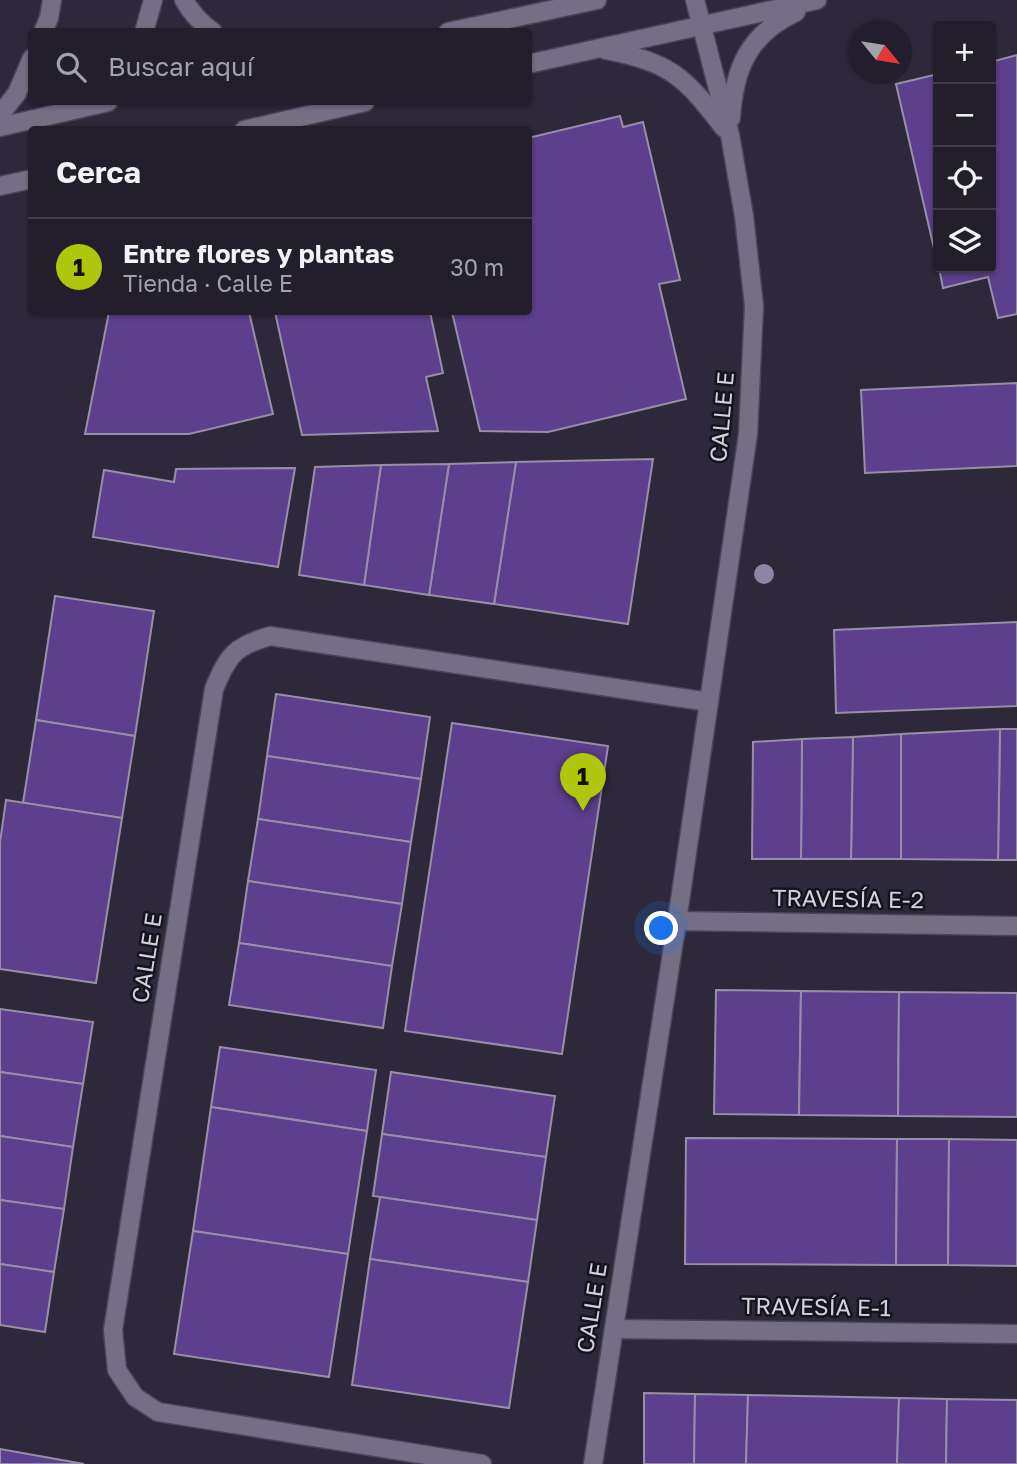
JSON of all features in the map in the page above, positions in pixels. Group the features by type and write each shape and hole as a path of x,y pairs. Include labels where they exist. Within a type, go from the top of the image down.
{"street":[{"path":"145,28 153,0"},
{"path":"184,0 189,9 209,28"},
{"path":"467,28 597,0"},
{"name":"CALLE E","path":"593,1464 677,920 748,434 754,306 744,216 730,135 695,0"},
{"path":"532,63 817,0"},
{"name":"CALLE E","path":"730,135 733,89 742,63 758,39 779,20 822,0"},
{"name":"CALLE E","path":"596,48 640,57 667,68 687,83 730,135"},
{"path":"0,115 17,93 28,67"},
{"path":"0,127 95,105"},
{"path":"261,126 352,105"},
{"path":"0,186 28,179"},
{"name":"CALLE E","path":"482,1464 158,1412 135,1397 117,1370 113,1330 214,689 225,663 246,643 271,636 709,702"},
{"name":"TRAVESÍA E-2","path":"677,920 1017,926"},
{"name":"TRAVESÍA E-1","path":"614,1329 1017,1334"}],"building":[{"path":"1017,55 1017,314 998,318 988,277 943,288 940,273 996,273 996,61"},
{"path":"933,75 933,244 896,84 912,84 912,80"},
{"path":"620,116 623,127 643,122 680,280 659,284 686,399 548,432 480,431 453,315 532,315 532,137"},
{"path":"108,315 250,315 273,414 189,434 85,434"},
{"path":"276,315 431,315 443,373 426,377 438,431 302,435"},
{"path":"1017,383 1017,466 865,473 861,390"},
{"path":"653,459 628,624 494,604 516,462"},
{"path":"516,462 494,604 429,595 449,464"},
{"path":"449,464 429,595 364,585 381,465"},
{"path":"381,465 364,585 299,575 315,467"},
{"path":"295,468 278,567 93,537 104,470 174,482 176,469"},
{"path":"55,596 154,611 135,736 36,720"},
{"path":"1017,622 1017,706 836,713 834,630"},
{"path":"276,694 430,717 421,779 267,756"},
{"path":"36,720 135,736 122,818 23,803"},
{"path":"452,723 608,746 562,1054 405,1031"},
{"path":"1000,729 1017,729 1017,860 998,860"},
{"path":"1000,729 998,860 901,859 901,734"},
{"path":"901,734 901,859 851,859 853,737"},
{"path":"853,737 851,859 801,859 802,739"},
{"path":"802,739 801,859 752,859 753,742"},
{"path":"267,756 421,779 411,842 258,819"},
{"path":"6,800 122,818 96,983 0,969 0,842"},
{"path":"258,819 411,842 402,904 248,881"},
{"path":"248,881 402,904 392,966 239,943"},
{"path":"239,943 392,966 383,1028 229,1005"},
{"path":"716,990 801,991 799,1115 714,1114"},
{"path":"801,991 899,992 898,1116 799,1115"},
{"path":"899,992 1017,993 1017,1117 898,1116"},
{"path":"0,1009 93,1022 83,1084 0,1072"},
{"path":"220,1047 376,1070 367,1131 211,1107"},
{"path":"0,1072 83,1084 73,1147 0,1136"},
{"path":"391,1072 555,1096 546,1157 382,1134"},
{"path":"211,1107 367,1131 348,1254 193,1231"},
{"path":"382,1134 546,1157 537,1220 373,1196"},
{"path":"0,1136 73,1147 64,1209 0,1200"},
{"path":"686,1138 897,1139 896,1265 685,1264"},
{"path":"897,1139 949,1139 948,1265 896,1265"},
{"path":"949,1139 1017,1140 1017,1266 948,1265"},
{"path":"380,1197 537,1220 528,1282 370,1259"},
{"path":"0,1200 64,1209 54,1272 0,1264"},
{"path":"193,1231 348,1254 329,1377 174,1354"},
{"path":"370,1259 528,1282 509,1408 352,1385"},
{"path":"0,1264 54,1272 45,1332 0,1325"},
{"path":"644,1393 695,1394 694,1464 644,1464"},
{"path":"695,1394 748,1395 746,1464 694,1464"},
{"path":"748,1395 899,1398 897,1464 746,1464"},
{"path":"899,1398 947,1399 946,1464 897,1464"},
{"path":"947,1399 1017,1400 1017,1464 946,1464"},
{"path":"0,1449 84,1464 0,1464"}],"place":[{"name":"Entre flores y plantas","path":"583,811"}]}
